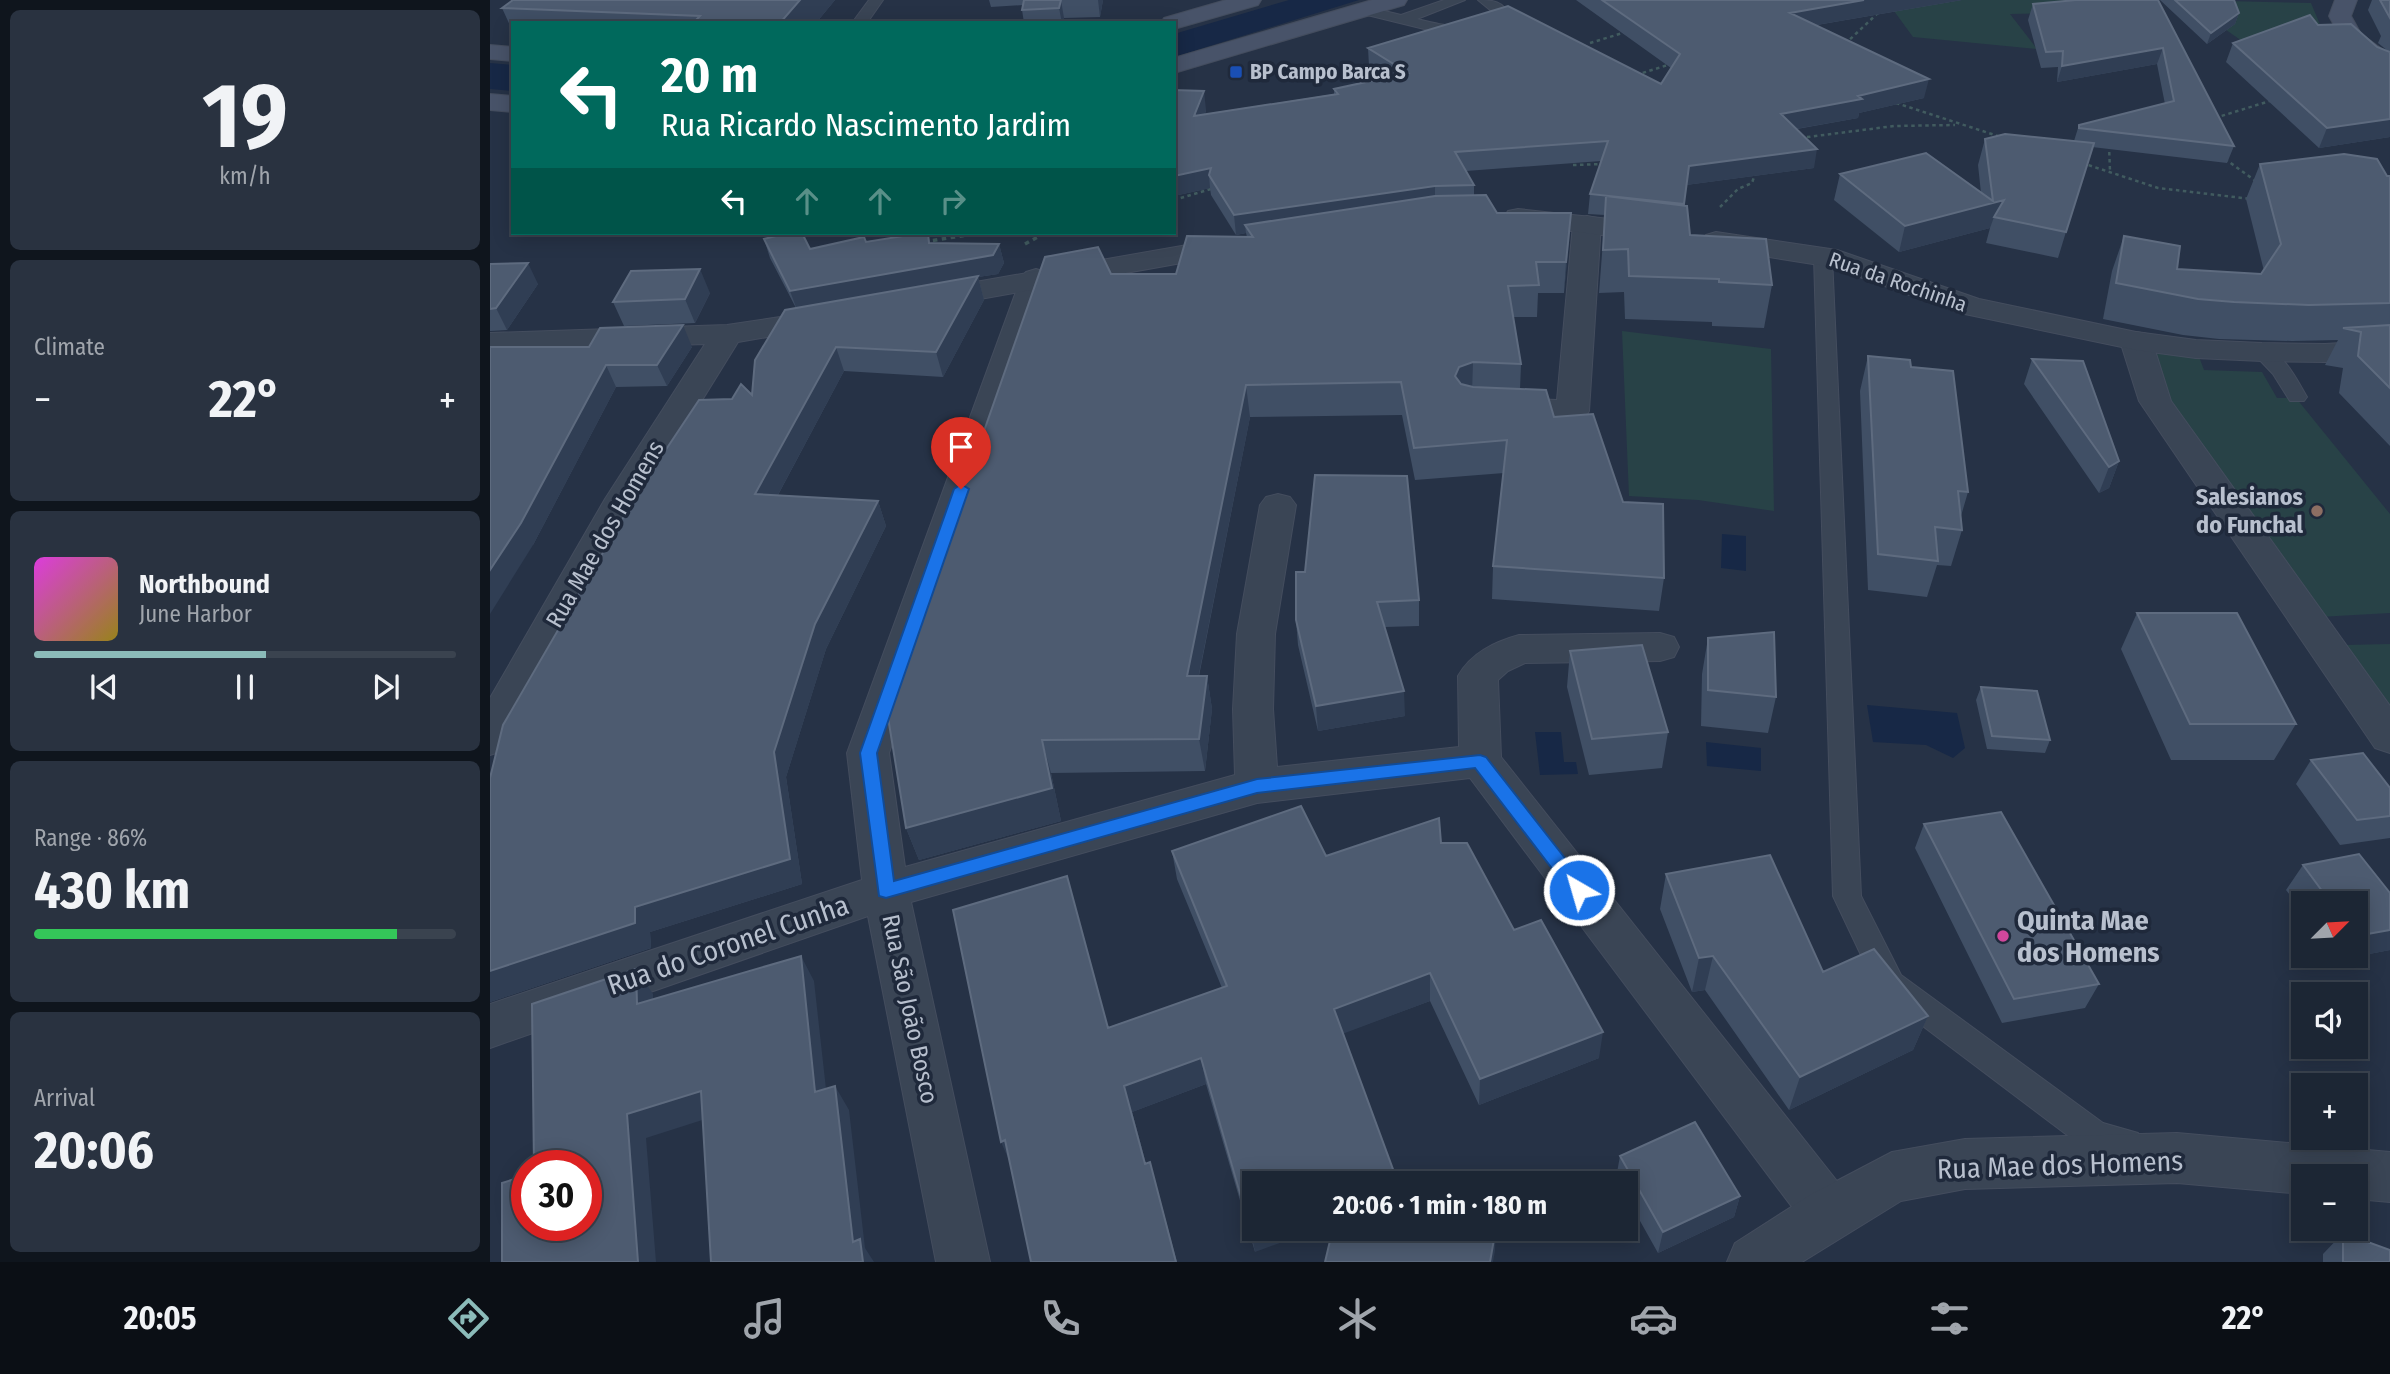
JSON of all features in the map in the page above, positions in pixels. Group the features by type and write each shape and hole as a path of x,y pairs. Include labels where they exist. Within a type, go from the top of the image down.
{"main road":[{"path":"1176,22 1250,0"},
{"path":"2346,0 2340,16 2352,38 2390,66"},
{"path":"1176,65 1364,10 1399,10"},
{"path":"490,52 511,54"},
{"path":"490,102 511,104"}],"street":[{"name":"Rua da Rochinha","path":"1487,215 1587,224 1837,259 1971,307 2136,341 2196,349 2262,352 2325,353 2390,349"},
{"path":"1473,407 1573,411 1587,224"},
{"path":"906,303 1036,278 1264,242"},
{"name":"Rua São João Bosco","path":"962,1262 886,891 868,753 1036,278"},
{"path":"490,342 726,334 853,314"},
{"name":"Rua Mae dos Homens","path":"490,738 501,713 623,499 726,334"},
{"path":"2136,341 2155,401 2390,737"},
{"path":"1257,786 1253,709 1256,634 1278,505"},
{"path":"1660,647 1519,649 1494,661 1478,677 1480,761 1829,1213"},
{"name":"Rua do Coronel Cunha","path":"490,1026 886,891 1257,786 1480,761"},
{"name":"Rua Mae dos Homens","path":"1754,1262 1829,1213 1892,1177 1965,1164 2178,1158 2390,1177"}],"lane":[{"path":"860,21 876,0"},
{"path":"1399,10 1458,0"},
{"path":"1399,10 1429,27 1453,32 1472,29 1503,16 1490,3"},
{"path":"1823,257 1847,897 1890,985 2095,1136 2178,1158"},
{"path":"2262,352 2281,371 2297,397"}],"path":[{"path":"1838,51 1885,7"},
{"path":"1590,43 1628,31"},
{"path":"1636,75 1672,64"},
{"path":"2204,121 2281,98"},
{"path":"1893,101 2013,141"},
{"path":"1792,138 1894,126 1960,125"},
{"path":"2109,132 2110,172"},
{"path":"2219,153 2257,181 2258,191"},
{"path":"2075,160 2158,188 2259,200"},
{"path":"1573,165 1611,164"},
{"path":"1694,238 1720,205 1738,189 1752,183 1757,169"},
{"path":"1176,199 1222,186"},
{"path":"919,243 967,235"}],"green space":[{"path":"1886,0 2129,0 2059,13 2010,14 2037,49 1913,37"},
{"path":"2183,0 2311,3 2326,39 2242,41"},
{"path":"1622,331 1771,349 1774,511 1698,500 1629,496"},
{"name":"Salesianos do Funchal","path":"2161,353 2198,354 2204,370 2262,372 2277,398 2296,398 2390,514 2390,613 2319,617 2170,404 2151,356"},
{"path":"2390,644 2390,713 2345,645"}],"water":[{"path":"1289,0 1359,0 1176,56 1176,33"},
{"path":"490,63 511,65 511,91 490,89"},
{"path":"1722,534 1746,536 1746,571 1721,568"},
{"path":"1867,705 1957,713 1965,748 1953,758 1926,745 1873,742"},
{"path":"1535,732 1561,732 1564,762 1576,762 1578,774 1540,775"},
{"path":"1706,742 1761,748 1761,771 1707,766"}],"building":[{"path":"513,0 800,0 782,21 695,21 700,16 502,8"},
{"path":"1024,0 1061,0 1059,8 1022,10"},
{"path":"1602,0 1864,0 1790,13 1929,79 1858,96 1862,99 1781,114 1817,149 1689,166 1684,204 1590,194 1608,141 1455,152 1474,185 1435,186 1234,215 1209,175 1211,168 1176,176 1176,90 1204,91 1194,116 1338,94 1334,89 1408,73 1368,48 1508,6 1661,84 1680,54"},
{"path":"2076,0 2158,0 2234,146 2079,128 2079,125 2174,101 2163,48 2062,66 2063,51 2046,52 2033,4"},
{"path":"2175,0 2234,0 2239,13 2211,33"},
{"path":"2380,0 2390,0 2390,18"},
{"path":"2310,15 2318,25 2351,24 2377,47 2390,52 2390,119 2327,128 2233,43"},
{"path":"2005,134 2094,143 2066,232 1994,217 2004,200 1905,226 1840,174 1926,153 1993,201 1985,139"},
{"path":"2344,154 2377,159 2387,176 2390,176 2390,303 2309,305 2234,302 2198,299 2116,283 2124,236 2180,246 2177,269 2261,274 2281,244 2260,164"},
{"path":"1486,195 1497,213 1571,213 1566,262 1536,262 1539,285 1508,286 1521,364 1473,362 1459,367 1455,376 1461,384 1473,387 1546,390 1554,417 1593,414 1623,502 1663,504 1664,578 1493,566 1507,440 1414,448 1401,382 1246,385 1187,676 1207,676 1199,739 1042,740 1052,788 906,828 887,711 910,634 1045,257 1098,247 1111,274 1176,274 1187,236 1253,237 1245,225 1435,196"},
{"path":"1606,196 1687,206 1690,235 1766,239 1772,285 1719,282 1719,279 1629,276 1628,249 1603,250"},
{"path":"780,235 803,235 810,249 864,237 866,242 910,235 928,235 929,243 999,244 993,255 790,291 764,239"},
{"path":"528,263 496,308 490,309 490,264"},
{"path":"700,269 685,299 613,302 631,271"},
{"path":"978,276 936,352 836,347 755,494 878,501 815,624 774,752 790,859 635,907 635,923 490,971 490,778 503,725 641,487 699,400 732,399 741,384 752,395 755,360 785,310"},
{"path":"683,325 657,365 606,365 521,523 490,570 490,347 589,347 600,328"},
{"path":"2390,325 2390,388 2358,356 2361,332 2343,328"},
{"path":"1868,356 1910,360 1911,367 1953,371 1968,492 1958,491 1962,530 1935,527 1938,561 1878,554"},
{"path":"2032,359 2083,361 2119,461 2109,467"},
{"path":"1315,475 1407,476 1419,600 1377,602 1404,691 1316,706 1296,620 1296,572 1305,572"},
{"path":"2137,613 2237,613 2296,724 2190,724"},
{"path":"1774,632 1776,697 1708,690 1708,638"},
{"path":"1642,645 1668,732 1592,739 1570,651"},
{"path":"1981,687 2037,691 2050,740 1992,736"},
{"path":"2363,753 2390,788 2390,816 2357,820 2311,760"},
{"path":"1301,806 1326,856 1439,818 1441,843 1467,843 1514,930 1541,920 1603,1032 1480,1079 1430,973 1334,1009 1394,1171 1242,1171 1242,1200 1201,1058 1124,1086 1145,1164 1150,1162 1176,1262 1031,1262 1005,1140 1001,1142 953,910 1067,876 1108,1028 1227,986 1172,851"},
{"path":"2001,812 2099,984 2014,999 1924,824"},
{"path":"2359,854 2390,893 2390,930 2368,934 2368,891 2322,891 2303,865"},
{"path":"1770,855 1823,972 1874,949 1928,1016 1800,1077 1713,956 1699,958 1666,874"},
{"path":"801,956 815,1092 835,1086 853,1242 860,1239 863,1262 711,1262 701,1091 627,1114 638,1262 502,1262 502,1183 511,1180 511,1241 602,1241 602,1150 534,1150 532,1004 636,969 637,1004"},
{"path":"1695,1122 1740,1196 1663,1232 1638,1188 1638,1171 1628,1171 1620,1156"},
{"path":"1330,1241 1494,1241 1490,1262 1325,1262"},
{"path":"2343,1241 2365,1241 2390,1250 2390,1262 2343,1262"}],"place":[{"name":"BP Campo Barca S","path":"1236,72"},
{"name":"Salesianos do Funchal","path":"2317,511"},
{"name":"Quinta Mae dos Homens","path":"2003,936"}],"route":[{"path":"961,489 868,753 886,891 1257,786 1480,761 1579,890"}]}
